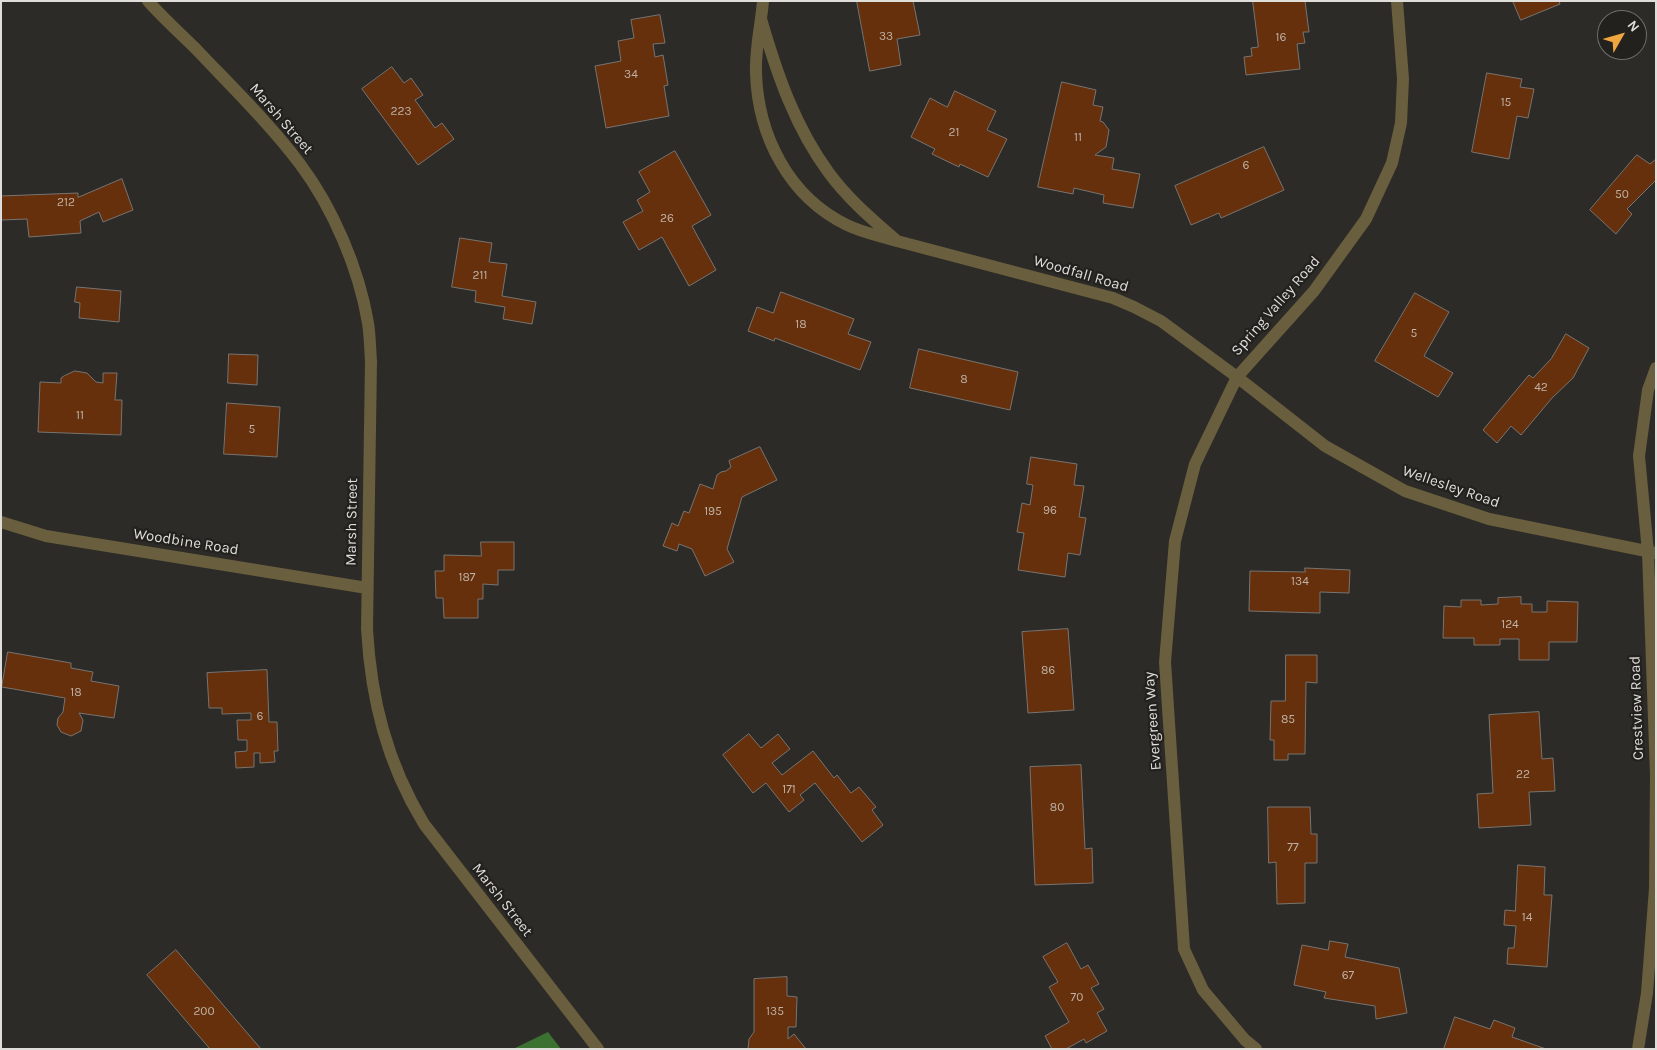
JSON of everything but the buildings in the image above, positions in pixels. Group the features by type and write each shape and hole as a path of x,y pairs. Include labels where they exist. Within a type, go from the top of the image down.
{"street":[{"name":"Marsh Street","path":"148,1 226,80 300,164 318,190 348,252 368,323 371,361 367,588 368,655 383,734 394,768 410,802 446,855 598,1049"},
{"name":"Woodfall Road","path":"763,1 756,73 765,129 781,164 819,208 832,217 863,232 1113,298 1160,321 1237,377"},
{"name":"Spring Valley Road","path":"1237,377 1314,291 1366,219 1389,170 1401,123 1403,79 1397,1"},
{"name":"Woodfall Road","path":"761,20 795,119 811,147 850,198 897,241"},
{"name":"Crestview Road","path":"1638,1049 1647,993 1655,888 1656,775 1652,553 1639,456 1648,390 1656,368"},
{"name":"Wellesley Road","path":"1237,377 1325,446 1405,491 1489,519 1652,553"},
{"name":"Evergreen Way","path":"1237,377 1195,464 1175,541 1165,662 1184,949 1203,990 1245,1040 1256,1049"},
{"name":"Woodbine Road","path":"1,522 46,536 367,588"}],"green space":[{"path":"548,1032 561,1049 513,1049"}]}
